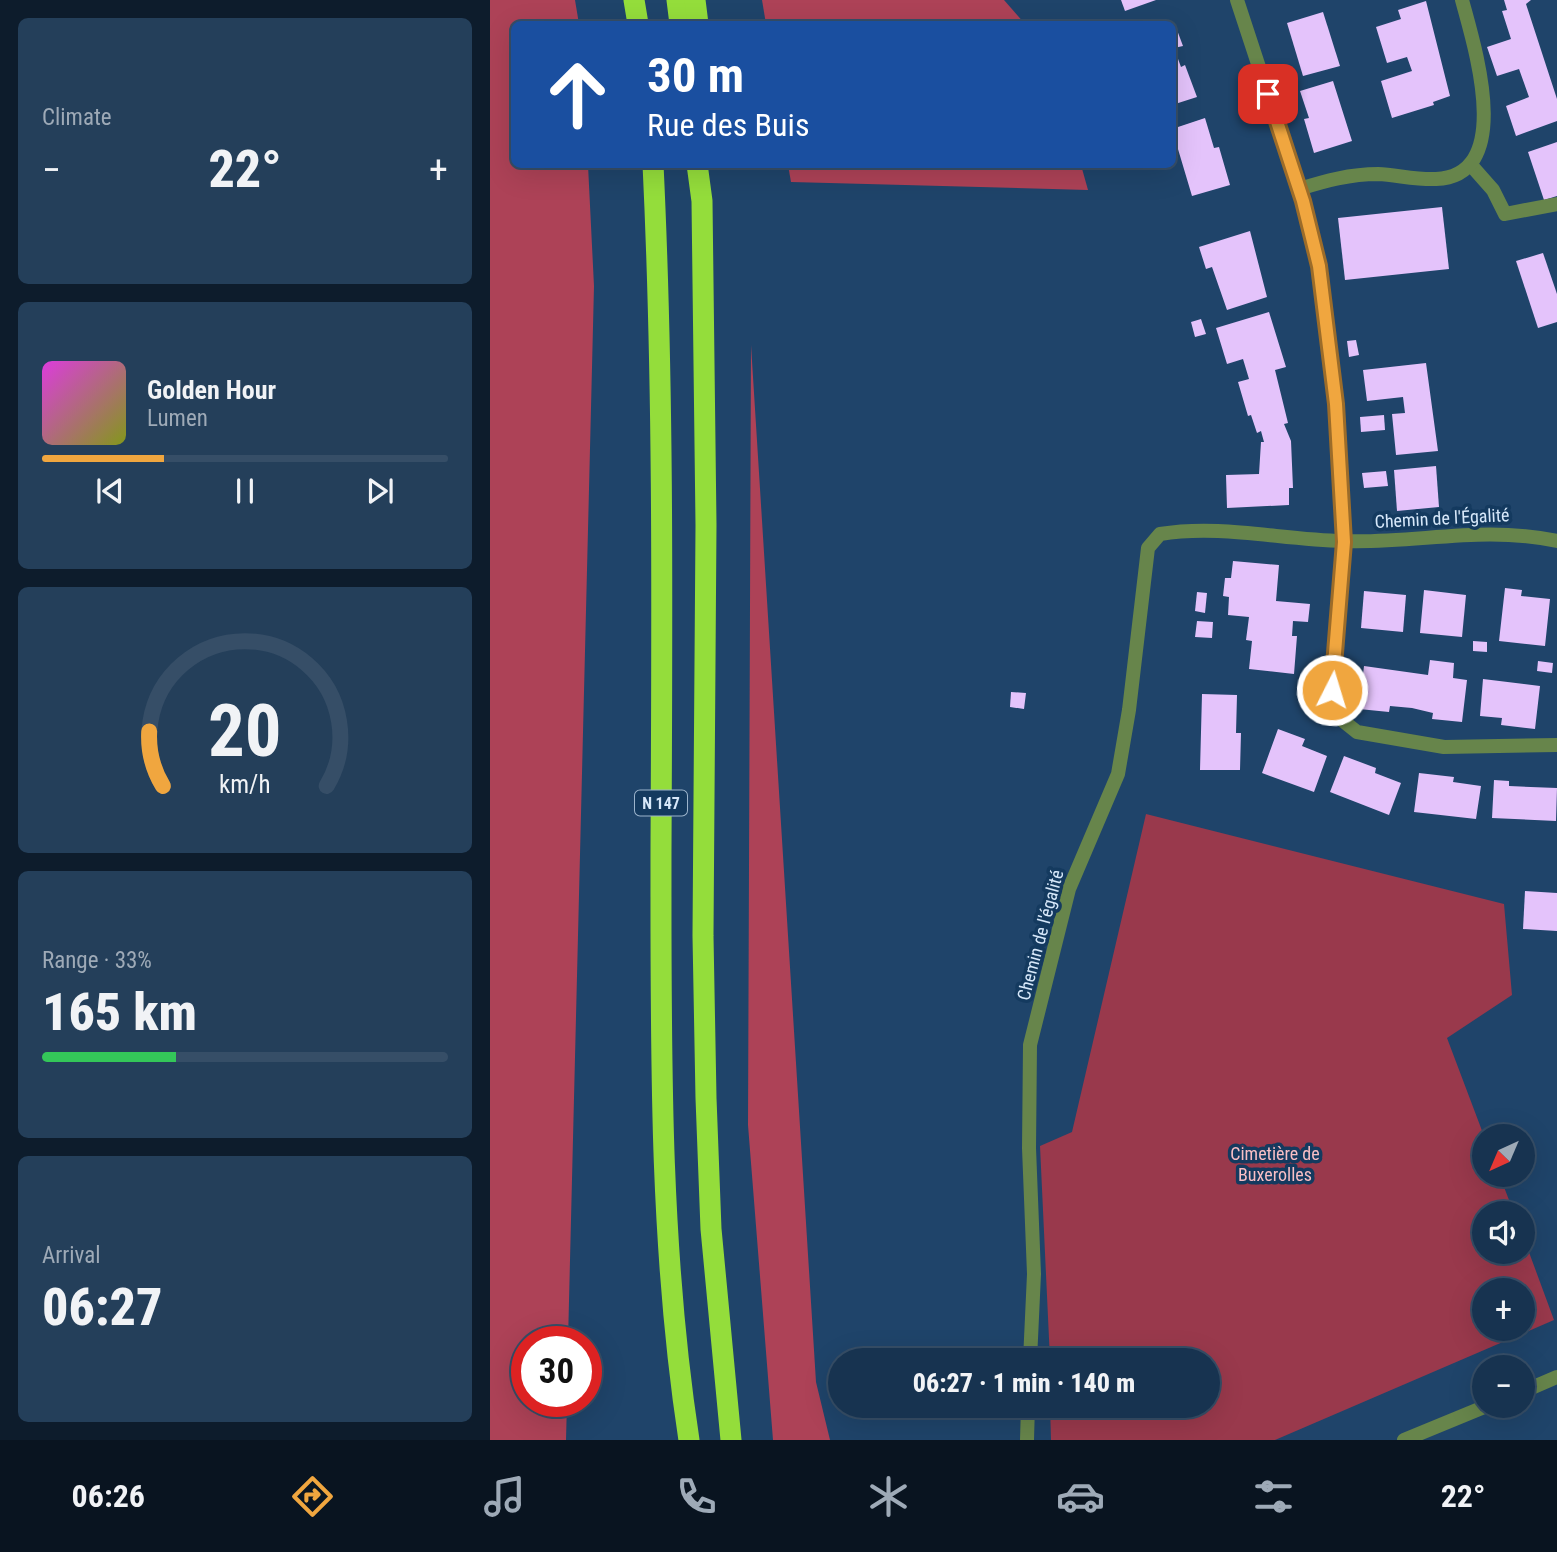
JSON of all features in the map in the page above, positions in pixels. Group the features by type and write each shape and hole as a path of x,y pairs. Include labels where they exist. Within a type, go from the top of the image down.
{"highway":[{"path":"634,0 638,21"},
{"path":"677,0 680,21"},
{"path":"695,0 698,21"},
{"name":"N 147","path":"653,168 664,520 662,1102 667,1233 689,1440"},
{"name":"N 147","path":"698,168 702,201 706,525 703,936 706,1098 711,1230 731,1440"},
{"path":"702,201 706,168"}],"street":[{"path":"1237,0 1299,189 1319,266 1335,391 1344,542 1332,690 1337,716 1357,732 1444,747 1557,745"},
{"path":"1299,189 1335,178 1376,174 1437,179 1458,175 1470,164 1482,142 1483,79 1462,0"},
{"path":"1470,164 1493,190 1505,215 1557,204"},
{"name":"Chemin de l'Égalité","path":"1160,534 1191,529 1344,542 1488,533 1521,534 1557,541"},
{"name":"Chemin de l'égalité","path":"1031,1348 1034,1274 1029,1148 1030,1045 1069,890 1118,774 1129,710 1143,572 1148,548 1160,534"},
{"path":"1535,1386 1557,1377"},
{"path":"1404,1440 1472,1412"},
{"path":"1027,1440 1028,1418"}],"green space":[{"name":"Cimetière de Buxerolles","path":"1146,814 1504,904 1512,995 1447,1038 1479,1124 1472,1124 1472,1187 1504,1187 1509,1201 1472,1201 1472,1264 1533,1264 1554,1320 1535,1328 1535,1278 1472,1278 1472,1341 1505,1341 1275,1440 1051,1440 1050,1418 1220,1418 1220,1348 1049,1348 1040,1146 1072,1132"}],"shaded area":[{"path":"490,0 575,0 578,21 511,21 511,168 588,168 594,286 568,1326 511,1326 511,1417 567,1417 566,1440 490,1440"},
{"path":"762,0 1004,0 1022,21 766,21"},
{"path":"789,168 1082,168 1088,190 791,182"},
{"path":"751,345 816,1382 830,1440 773,1440 748,1125"}],"building":[{"path":"1121,0 1156,0 1125,11"},
{"path":"1504,0 1531,0 1526,4 1557,99 1557,121 1516,136 1506,106 1529,97 1519,69 1497,76 1487,47 1511,39 1502,11 1507,10"},
{"path":"1426,1 1450,96 1433,102 1434,105 1392,118 1381,81 1412,71 1407,57 1387,63 1376,27 1401,19 1398,10"},
{"path":"1323,12 1340,66 1303,76 1287,23"},
{"path":"1176,30 1183,46 1176,48"},
{"path":"1176,53 1181,67 1185,65 1197,97 1176,104"},
{"path":"1333,81 1352,141 1314,153 1304,119 1309,118 1300,91"},
{"path":"1205,118 1214,148 1219,147 1230,185 1192,196 1176,142 1176,128"},
{"path":"1557,142 1557,196 1544,200 1528,152"},
{"path":"1442,207 1449,269 1345,280 1338,218"},
{"path":"1250,231 1267,297 1227,310 1212,267 1206,269 1199,247"},
{"path":"1543,253 1557,294 1557,322 1538,328 1516,261"},
{"path":"1269,312 1286,367 1275,370 1288,423 1284,424 1291,441 1293,488 1289,488 1289,505 1227,508 1226,475 1259,474 1261,442 1264,442 1261,431 1257,433 1251,415 1248,416 1238,382 1249,379 1243,359 1227,364 1216,328"},
{"path":"1201,319 1206,334 1195,337 1191,322"},
{"path":"1356,340 1359,355 1349,357 1347,341"},
{"path":"1426,363 1438,451 1396,455 1392,414 1405,413 1403,397 1367,401 1363,370"},
{"path":"1384,415 1385,430 1361,432 1360,417"},
{"path":"1436,466 1439,507 1397,511 1394,470"},
{"path":"1386,471 1388,486 1364,488 1362,473"},
{"path":"1233,561 1279,565 1276,601 1310,604 1308,622 1293,621 1292,636 1297,636 1294,674 1249,669 1252,641 1246,640 1249,617 1228,615 1229,597 1223,596 1225,578 1231,578"},
{"path":"1505,588 1522,590 1521,596 1550,599 1545,646 1499,641"},
{"path":"1424,590 1466,595 1462,637 1420,633"},
{"path":"1364,591 1406,595 1403,632 1361,628"},
{"path":"1197,592 1207,593 1205,613 1195,611"},
{"path":"1197,621 1213,622 1212,638 1195,637"},
{"path":"1473,641 1487,642 1487,652 1473,651"},
{"path":"1430,660 1454,663 1453,678 1467,680 1462,722 1432,719 1433,713 1412,708 1390,706 1389,712 1359,709 1364,666 1428,675"},
{"path":"1538,661 1553,663 1552,673 1537,671"},
{"path":"1483,679 1540,686 1535,729 1501,725 1502,718 1480,716"},
{"path":"1011,692 1026,693 1024,709 1010,707"},
{"path":"1202,694 1237,695 1236,733 1241,733 1240,770 1200,770"},
{"path":"1278,729 1305,739 1302,746 1327,756 1314,792 1262,773"},
{"path":"1344,756 1376,768 1375,773 1401,783 1389,815 1330,792"},
{"path":"1419,773 1454,777 1453,782 1481,786 1476,819 1414,812"},
{"path":"1494,780 1509,781 1509,786 1557,788 1556,821 1492,818"},
{"path":"1525,891 1557,893 1557,931 1523,929"}],"route":[{"path":"1268,94 1303,201 1319,266 1336,404 1344,542 1332,690"}]}
